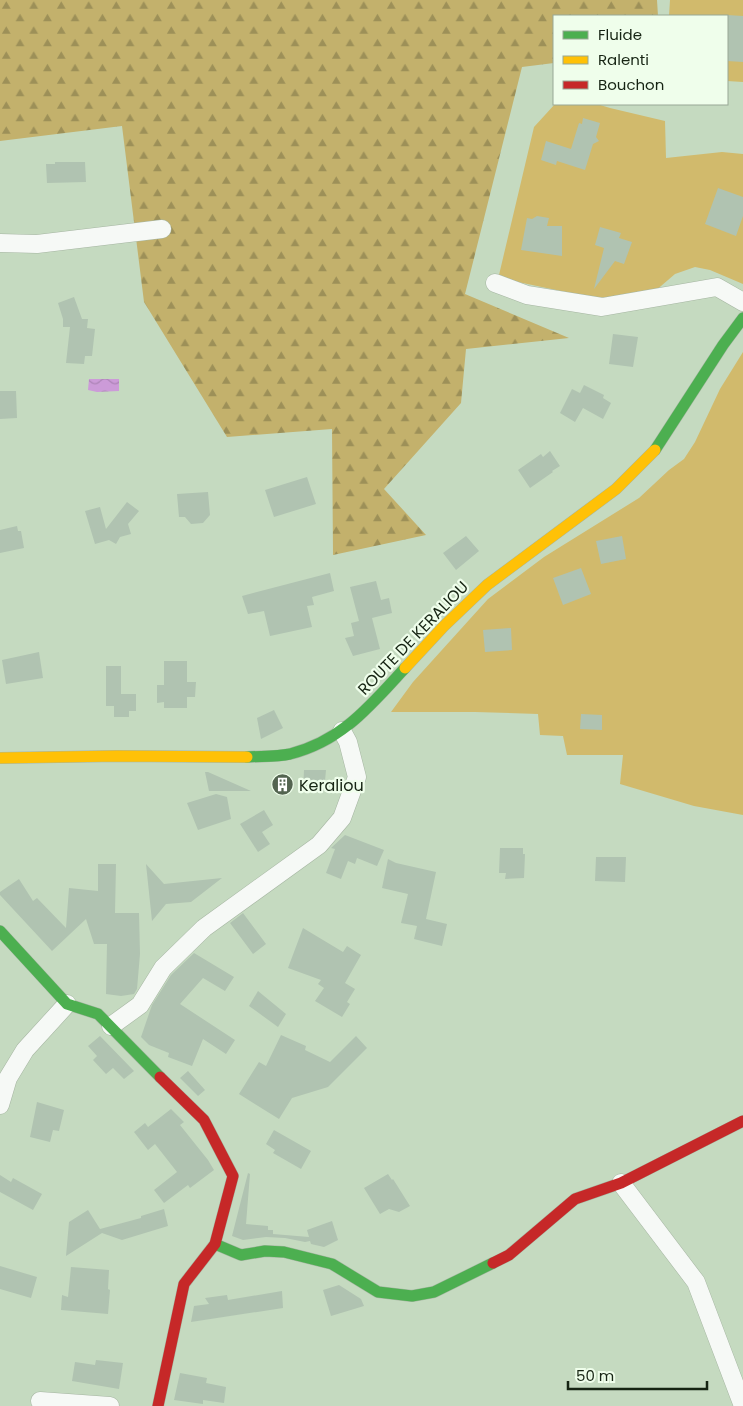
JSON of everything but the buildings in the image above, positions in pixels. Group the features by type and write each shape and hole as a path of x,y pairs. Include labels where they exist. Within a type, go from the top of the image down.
{"street":[{"path":"0,243 37,244 162,229"},
{"path":"495,283 527,295 602,307 717,287 743,302"},
{"name":"ROUTE DE KERALIOU","path":"0,758 117,756 232,758 288,754 318,745 342,731 372,704 444,626 488,585 616,489 659,445 723,345 743,318"},
{"path":"111,1026 140,1005 163,968 204,928 319,845 342,818 357,777 348,742 342,731"},
{"path":"0,931 68,1004 98,1014 204,1120 233,1176 215,1244 184,1284 158,1406"},
{"path":"0,1106 8,1078 25,1050 68,1004"},
{"path":"215,1244 241,1254 265,1251 284,1252 332,1264 378,1292 412,1296 434,1292 509,1255 574,1199 621,1183 743,1120"},
{"path":"621,1183 696,1282 743,1406"},
{"path":"40,1400 110,1406"}],"green space":[{"path":"0,0 657,0 658,15 553,15 553,63 522,67 465,294 569,338 466,349 461,403 384,489 426,535 333,555 332,429 227,437 144,302 122,126 0,141"}],"shaded area":[{"path":"670,0 743,0 743,82 728,81 728,15 669,15"},
{"path":"554,105 600,105 665,121 666,158 722,152 743,154 743,284 710,270 695,267 675,274 654,292 599,299 518,282 499,275 534,127"},
{"path":"743,352 743,815 694,806 620,784 623,755 567,755 563,736 540,735 538,714 391,712 413,682 488,599 544,557 639,498 669,470 684,459 695,442 720,389"}],"water":[{"path":"89,379 119,379 119,391 97,392 88,390"}],"traffic: fast":[{"path":"655,450 723,345 743,318"},
{"path":"247,757 290,754 325,740 354,720 380,696 405,668"},
{"path":"0,931 67,1004 98,1014 160,1077"},
{"path":"215,1244 241,1255 265,1251 284,1252 332,1264 378,1292 412,1296 434,1292 493,1263"}],"traffic: slow":[{"path":"405,668 444,626 487,585 616,489 655,450"},
{"path":"0,758 117,756 247,757"}],"traffic: jam":[{"path":"158,1406 184,1284 215,1244 233,1176 204,1120 160,1077"},
{"path":"493,1263 509,1255 575,1199 621,1183 743,1121"}],"place":[{"name":"Keraliou","path":"283,785"}]}
